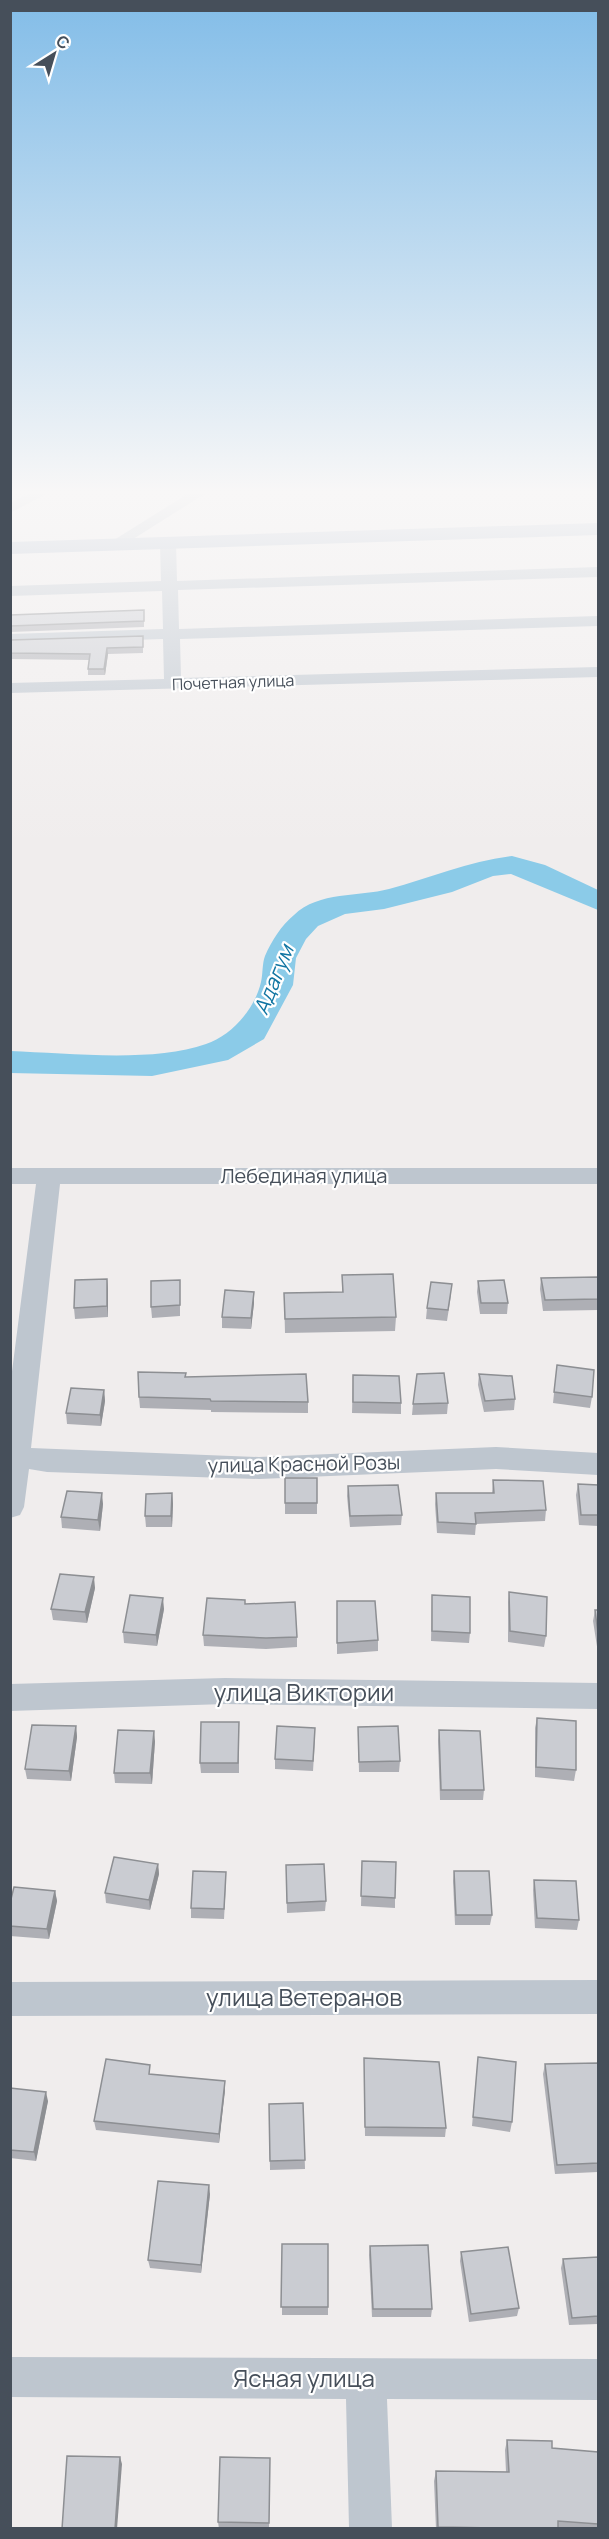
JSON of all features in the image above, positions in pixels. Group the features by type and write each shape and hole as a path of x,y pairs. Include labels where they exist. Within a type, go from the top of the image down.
{"street":[{"path":"170,611 173,684"},
{"path":"10,639 598,621"},
{"name":"Почетная улица","path":"10,688 598,672"},
{"path":"10,1507 14,1454 49,1175"},
{"name":"Лебединая улица","path":"10,1176 598,1176"},
{"name":"улица Красной Розы","path":"14,1454 47,1461 258,1468 496,1458 598,1464"},
{"name":"улица Виктории","path":"10,1698 225,1691 598,1696"},
{"name":"улица Ветеранов","path":"10,1999 598,1997"},
{"name":"Ясная улица","path":"10,2378 598,2380"},
{"path":"366,2379 370,2529"}],"building":[{"path":"144,611 144,621 10,626 10,615"},
{"path":"143,636 143,647 107,648 104,669 88,669 90,654 10,653 10,640"},
{"path":"393,1274 396,1317 285,1319 284,1293 343,1292 342,1275"},
{"path":"598,1277 598,1299 545,1300 541,1278"},
{"path":"107,1279 107,1306 74,1308 75,1280"},
{"path":"180,1280 180,1305 151,1307 151,1281"},
{"path":"504,1280 508,1303 481,1303 478,1281"},
{"path":"431,1282 452,1284 448,1310 427,1308"},
{"path":"225,1290 254,1292 251,1318 222,1317"},
{"path":"557,1365 594,1370 592,1397 554,1392"},
{"path":"138,1372 186,1373 185,1377 306,1374 308,1402 211,1401 210,1399 139,1397"},
{"path":"444,1373 448,1403 413,1404 417,1374"},
{"path":"479,1374 512,1376 515,1399 485,1401"},
{"path":"353,1375 399,1376 401,1403 353,1402"},
{"path":"71,1388 104,1390 100,1415 66,1413"},
{"path":"285,1478 317,1478 317,1503 285,1503"},
{"path":"493,1480 543,1481 546,1510 475,1513 476,1524 438,1522 436,1493 494,1493"},
{"path":"578,1484 598,1485 598,1515 581,1515"},
{"path":"398,1485 402,1515 350,1516 348,1486"},
{"path":"67,1491 102,1493 98,1520 61,1517"},
{"path":"172,1493 171,1516 145,1516 146,1494"},
{"path":"60,1574 94,1577 85,1612 51,1609"},
{"path":"509,1592 547,1597 546,1636 510,1631"},
{"path":"130,1595 163,1598 156,1635 123,1632"},
{"path":"432,1595 470,1597 470,1633 432,1631"},
{"path":"207,1598 245,1600 245,1604 295,1602 297,1637 203,1635"},
{"path":"337,1601 375,1601 378,1640 337,1643"},
{"path":"595,1610 598,1610 598,1633"},
{"path":"537,1718 576,1721 576,1770 536,1767"},
{"path":"201,1722 239,1722 238,1763 200,1763"},
{"path":"32,1725 76,1726 69,1771 25,1769"},
{"path":"277,1726 315,1728 313,1761 275,1759"},
{"path":"398,1726 400,1761 359,1762 358,1727"},
{"path":"118,1730 154,1731 150,1773 114,1773"},
{"path":"439,1730 480,1731 484,1790 441,1790"},
{"path":"114,1857 158,1864 149,1900 105,1893"},
{"path":"362,1861 396,1862 395,1898 361,1896"},
{"path":"324,1864 326,1901 287,1903 286,1865"},
{"path":"193,1871 226,1872 224,1909 191,1908"},
{"path":"454,1871 489,1871 492,1915 456,1915"},
{"path":"534,1880 576,1881 579,1920 537,1918"},
{"path":"14,1887 55,1891 47,1929 10,1926 10,1903"},
{"path":"478,2057 516,2062 512,2122 473,2117"},
{"path":"364,2058 439,2062 446,2128 365,2127"},
{"path":"106,2059 150,2065 149,2074 225,2081 219,2134 94,2121"},
{"path":"598,2063 598,2163 557,2165 545,2064"},
{"path":"10,2088 46,2092 34,2152 10,2150"},
{"path":"303,2103 305,2160 270,2161 269,2104"},
{"path":"158,2181 209,2185 201,2265 148,2260"},
{"path":"282,2244 328,2244 328,2307 281,2307"},
{"path":"428,2245 432,2309 373,2309 370,2246"},
{"path":"508,2247 519,2308 471,2314 461,2252"},
{"path":"598,2257 598,2316 572,2318 563,2259"},
{"path":"507,2440 552,2441 552,2448 598,2452 598,2524 558,2521 558,2529 438,2527 436,2471 509,2472"},
{"path":"67,2456 120,2457 115,2529 62,2529"},
{"path":"220,2457 270,2458 269,2523 218,2522"}],"waterway":[{"name":"Адагум","path":"10,1062 152,1065 216,1053 252,1032 277,985 280,958 292,935 307,919 338,905 384,900 441,885 488,868 512,865 534,871 598,901"}]}
